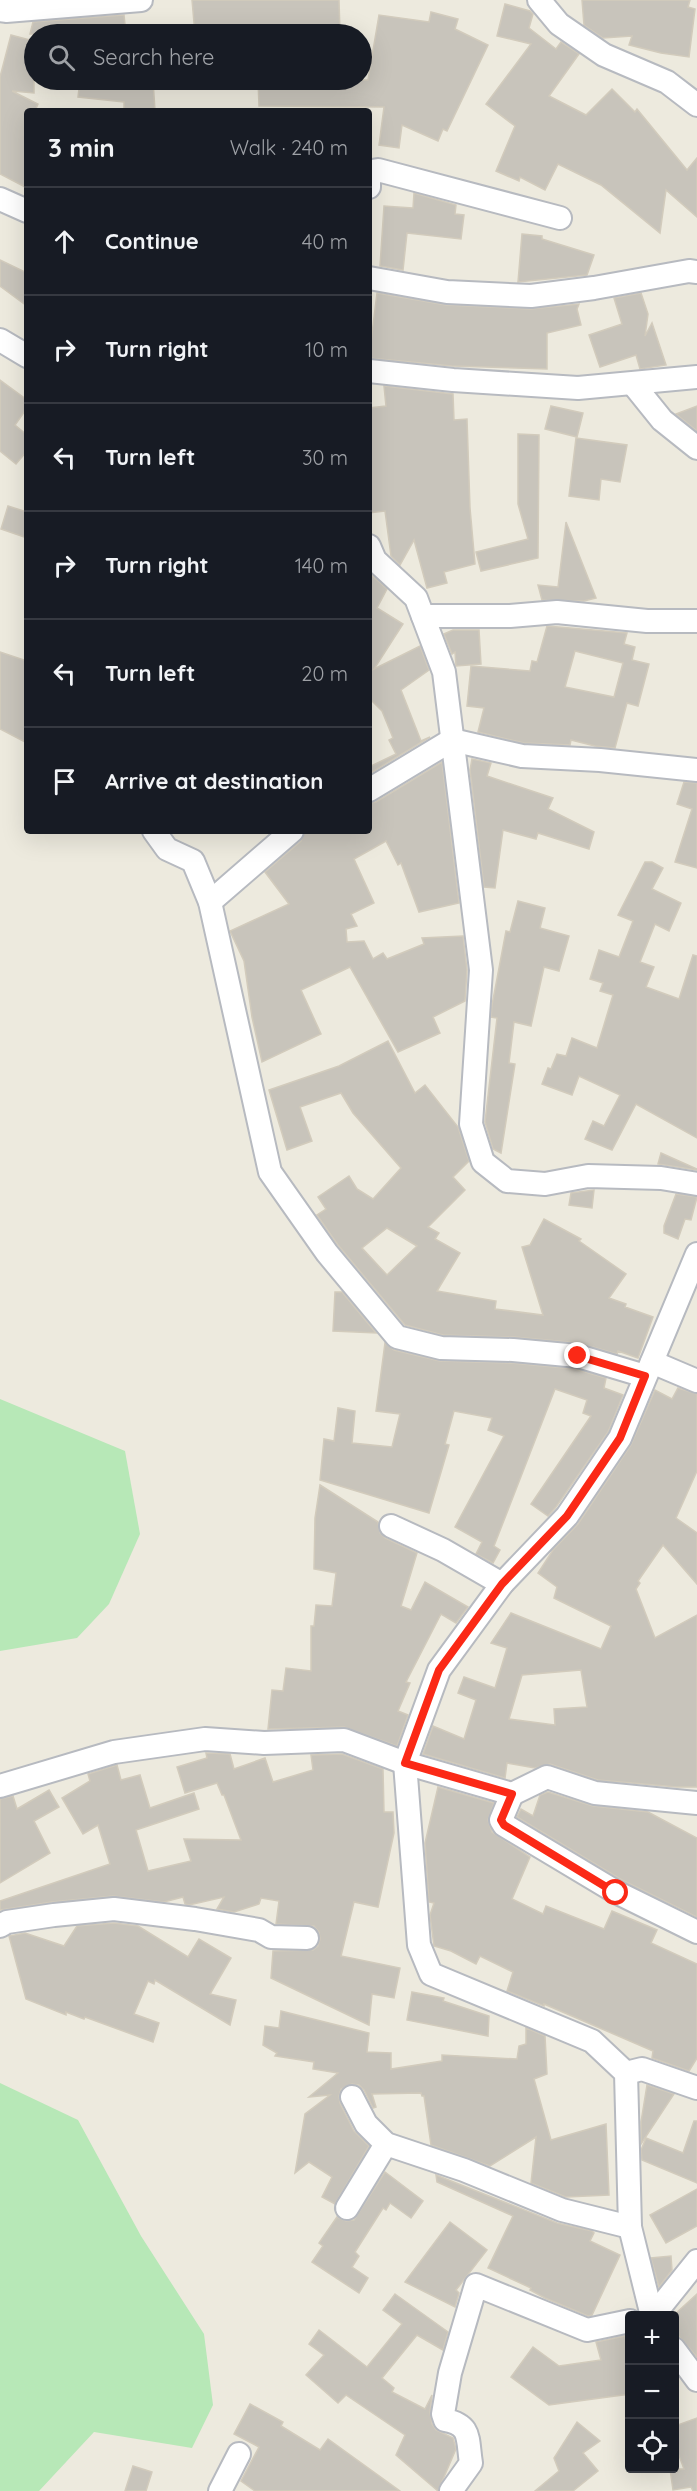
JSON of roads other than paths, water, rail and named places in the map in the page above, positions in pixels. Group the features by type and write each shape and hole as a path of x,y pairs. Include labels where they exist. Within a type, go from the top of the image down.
{"street":[{"path":"0,10 141,0"},
{"path":"540,0 559,24 604,55 667,82 697,105"},
{"path":"372,171 378,170 561,218"},
{"path":"0,200 24,210"},
{"path":"372,279 447,292 531,296 594,288 689,271 697,272"},
{"path":"0,340 24,354"},
{"path":"372,371 453,380 578,388 697,378"},
{"path":"633,384 662,420 697,448"},
{"path":"372,553 375,560 416,598 444,672 481,970 471,1124 483,1161 507,1181 545,1184 588,1176 661,1178 697,1184"},
{"path":"423,616 510,616 557,612 647,621 697,621"},
{"path":"372,788 452,740 522,756 600,760 697,770"},
{"path":"156,834 166,849 193,861 210,902 270,1172 327,1253 397,1337 441,1348 513,1350 578,1356 697,1381"},
{"path":"210,902 289,834"},
{"path":"651,2311 630,2227 626,2073 592,2041 431,1974 419,1945 405,1763 439,1670 502,1584 567,1516 620,1438 697,1254"},
{"path":"392,1526 443,1550 502,1584"},
{"path":"0,1786 114,1752 204,1739 264,1743 344,1740 405,1763 512,1794"},
{"path":"697,1803 595,1793 547,1777 512,1794 501,1820 504,1825 616,1893 697,1932"},
{"path":"0,1926 7,1922 114,1909 248,1928 259,1930 272,1937 307,1938"},
{"path":"626,2073 642,2069 697,2088"},
{"path":"352,2097 366,2124 386,2144 464,2170 562,2210 630,2227"},
{"path":"347,2208 386,2144"},
{"path":"656,2311 697,2261"},
{"path":"451,2491 471,2463 465,2429 459,2423 442,2417 450,2373 476,2285 587,2330 625,2322"},
{"path":"679,2355 697,2380"},
{"path":"220,2491 239,2454"}]}
